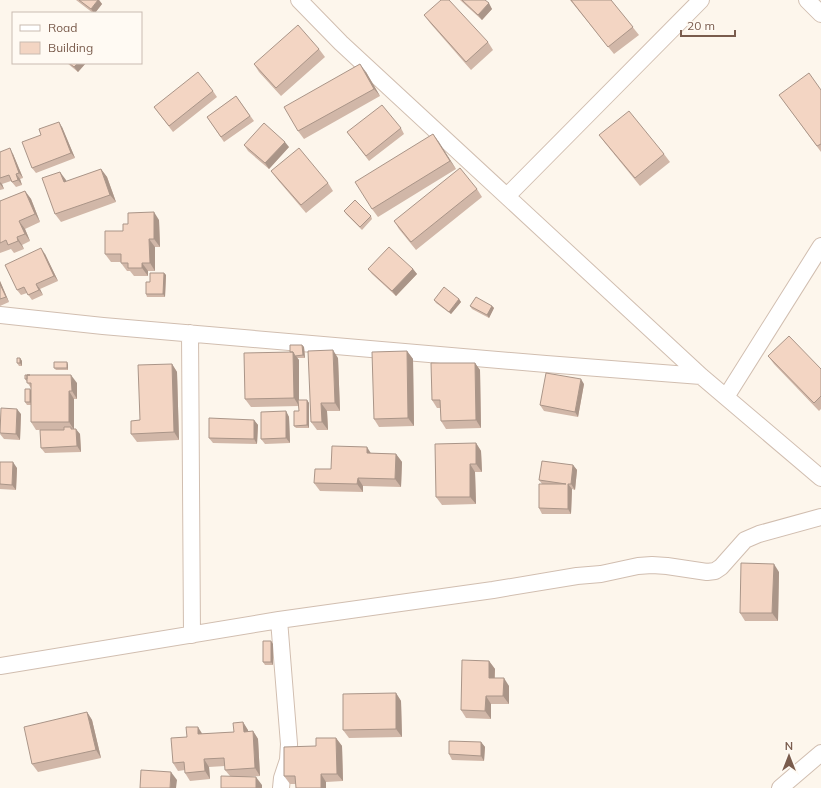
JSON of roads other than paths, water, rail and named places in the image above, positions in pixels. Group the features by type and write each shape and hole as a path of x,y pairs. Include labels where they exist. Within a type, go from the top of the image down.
{"street":[{"path":"299,0 341,43 701,376 821,478"},
{"path":"507,196 701,0"},
{"path":"807,0 821,14"},
{"path":"726,397 821,246"},
{"path":"0,316 546,364 701,376"},
{"path":"190,333 192,635"},
{"path":"0,666 279,620 478,592 577,576 615,572 638,566 652,565 707,572 715,571 721,567 745,540 759,534 821,517"},
{"path":"279,620 289,744 288,760 282,778 281,788"},
{"path":"780,788 821,753"}]}
